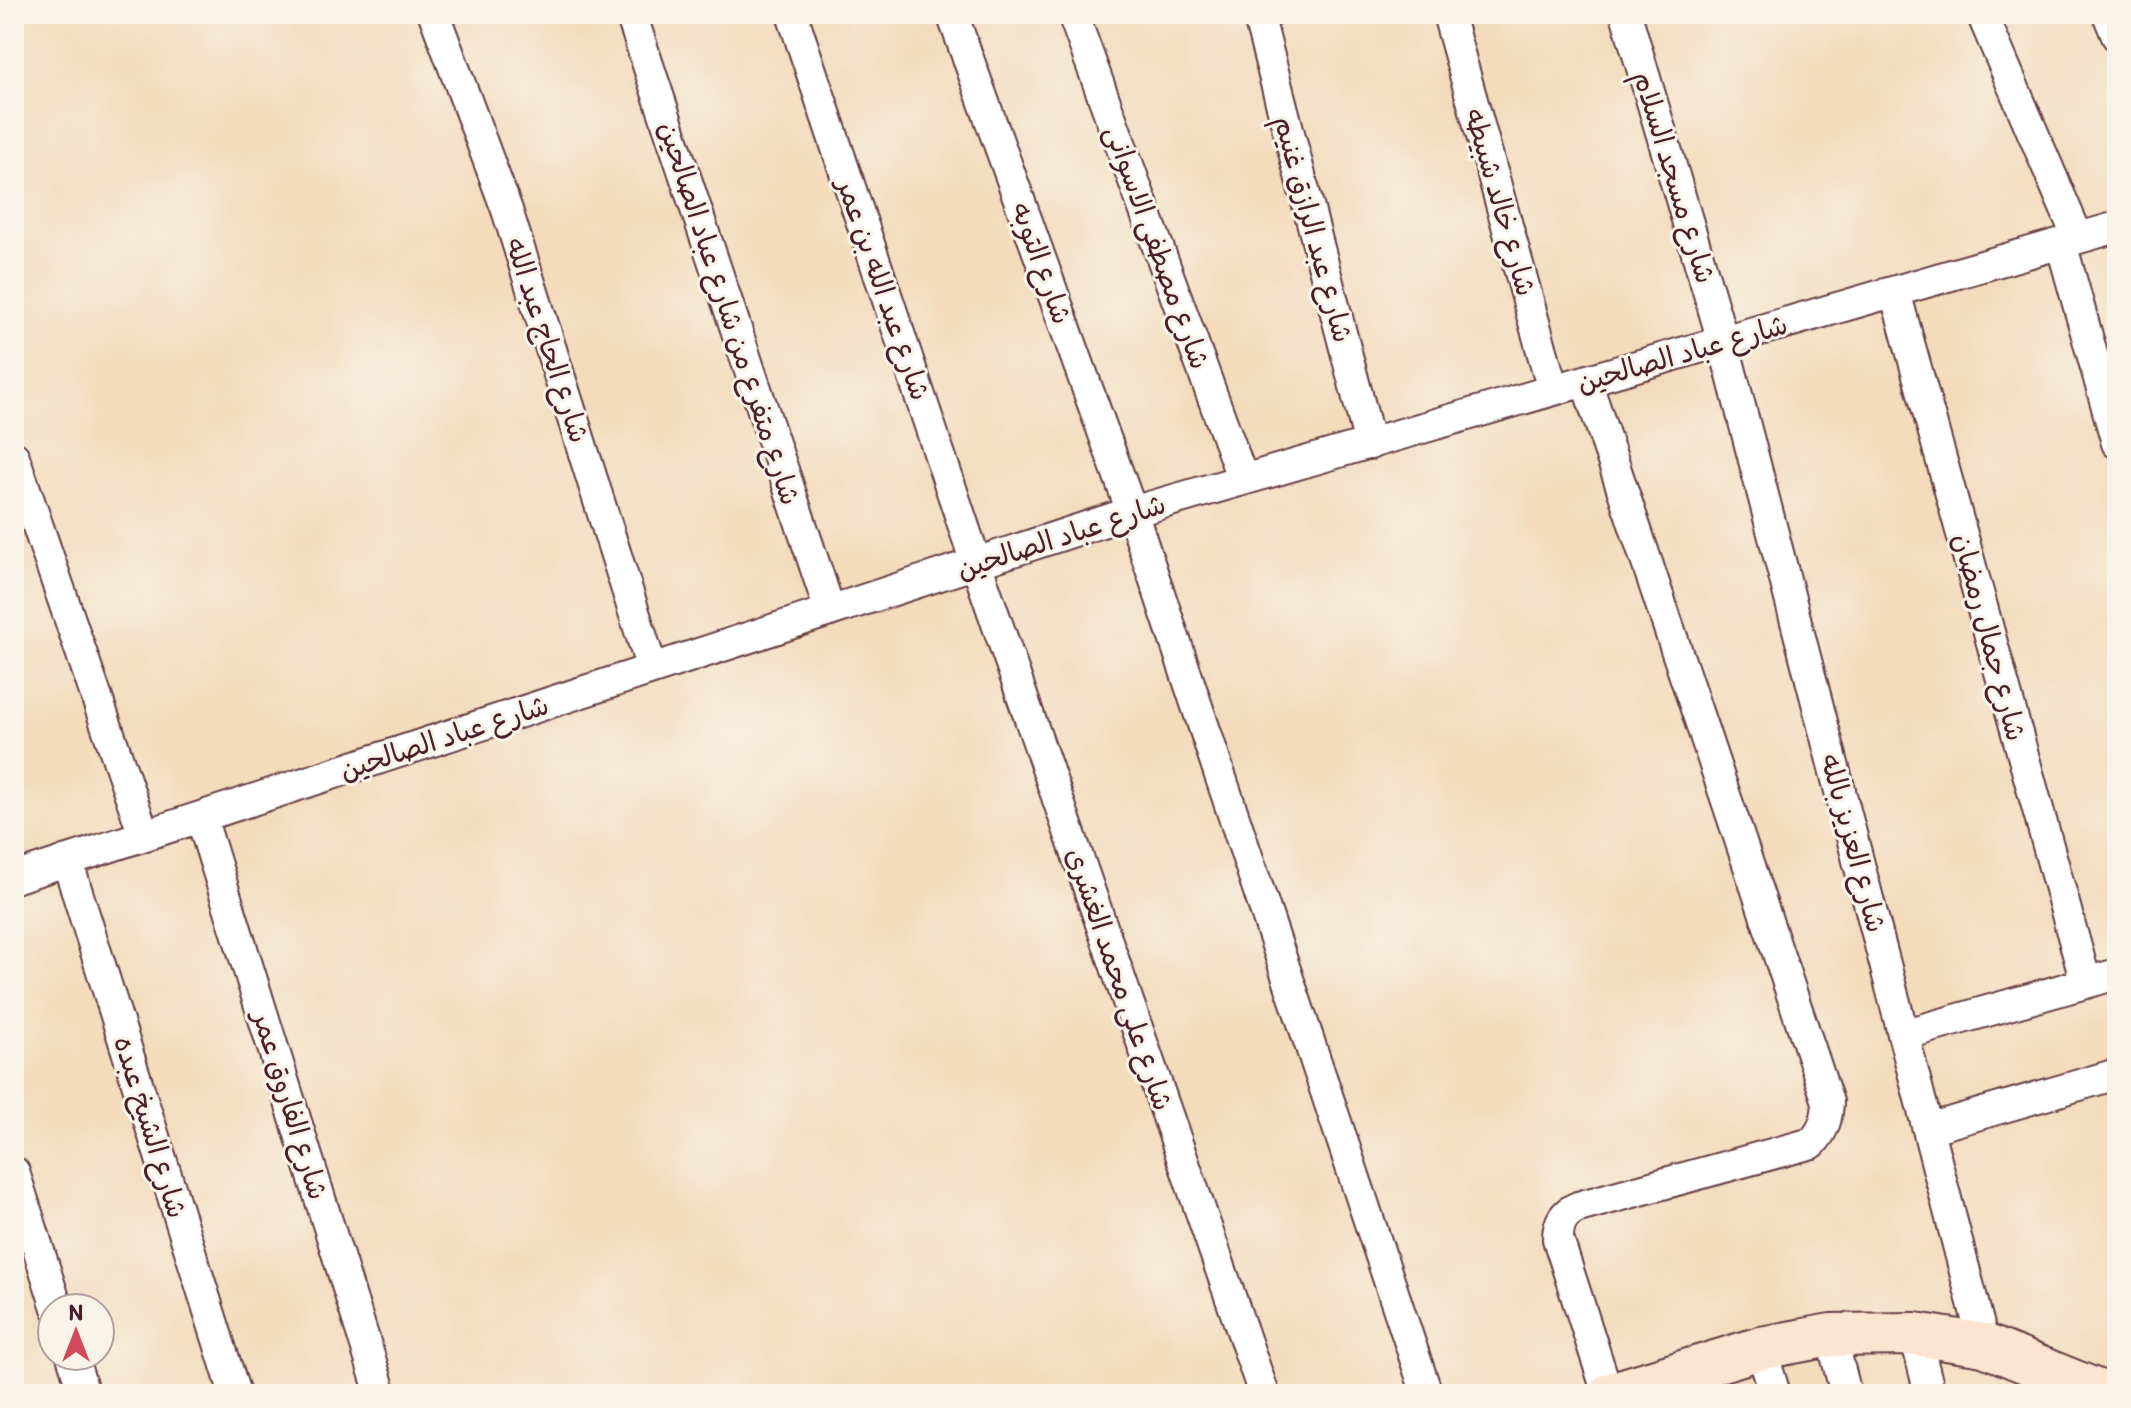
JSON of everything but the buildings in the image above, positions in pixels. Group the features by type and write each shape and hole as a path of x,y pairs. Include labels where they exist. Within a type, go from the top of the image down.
{"main road":[{"path":"1609,1394 1761,1348 1831,1335 1915,1334 1984,1345 2105,1394"}],"street":[{"name":"شارع الحاج عبد الله","path":"434,14 507,210 652,669"},
{"name":"شارع متفرع من شارع عباد الصالحين","path":"631,14 830,611"},
{"name":"شارع عبد الله بن عمر","path":"792,14 976,563"},
{"name":"شارع التوبه","path":"952,14 1132,512 1427,1394"},
{"name":"شارع مصطفى الاسوانى","path":"1073,14 1243,480"},
{"name":"شارع عبد الرازق غنيم","path":"1258,14 1370,444"},
{"name":"شارع خالد شبيطه","path":"1448,14 1553,390"},
{"name":"شارع مسجد السلام","path":"1626,14 1723,341"},
{"path":"1982,14 2070,241 2117,443"},
{"path":"2108,14 2117,36"},
{"name":"شارع عباد الصالحين","path":"14,878 1132,512 2117,227"},
{"name":"شارع جمال رمضان","path":"1895,292 2086,983"},
{"name":"شارع العزيز بالله","path":"1723,341 1984,1345"},
{"path":"1586,381 1828,1102 1822,1132 1812,1143 1578,1207 1564,1216 1558,1239 1609,1394"},
{"path":"14,457 144,835"},
{"name":"شارع على محمد الغشرى","path":"976,563 1264,1394"},
{"name":"شارع الفاروق عمر","path":"201,817 381,1394"},
{"name":"شارع الشيخ عبده","path":"67,860 235,1394"},
{"path":"1903,1035 2117,974"},
{"path":"1928,1129 2117,1074"},
{"path":"14,1172 52,1292"},
{"path":"1915,1334 1930,1394"},
{"path":"1831,1335 1846,1394"},
{"path":"1761,1348 1775,1394"},
{"path":"77,1372 84,1394"}]}
